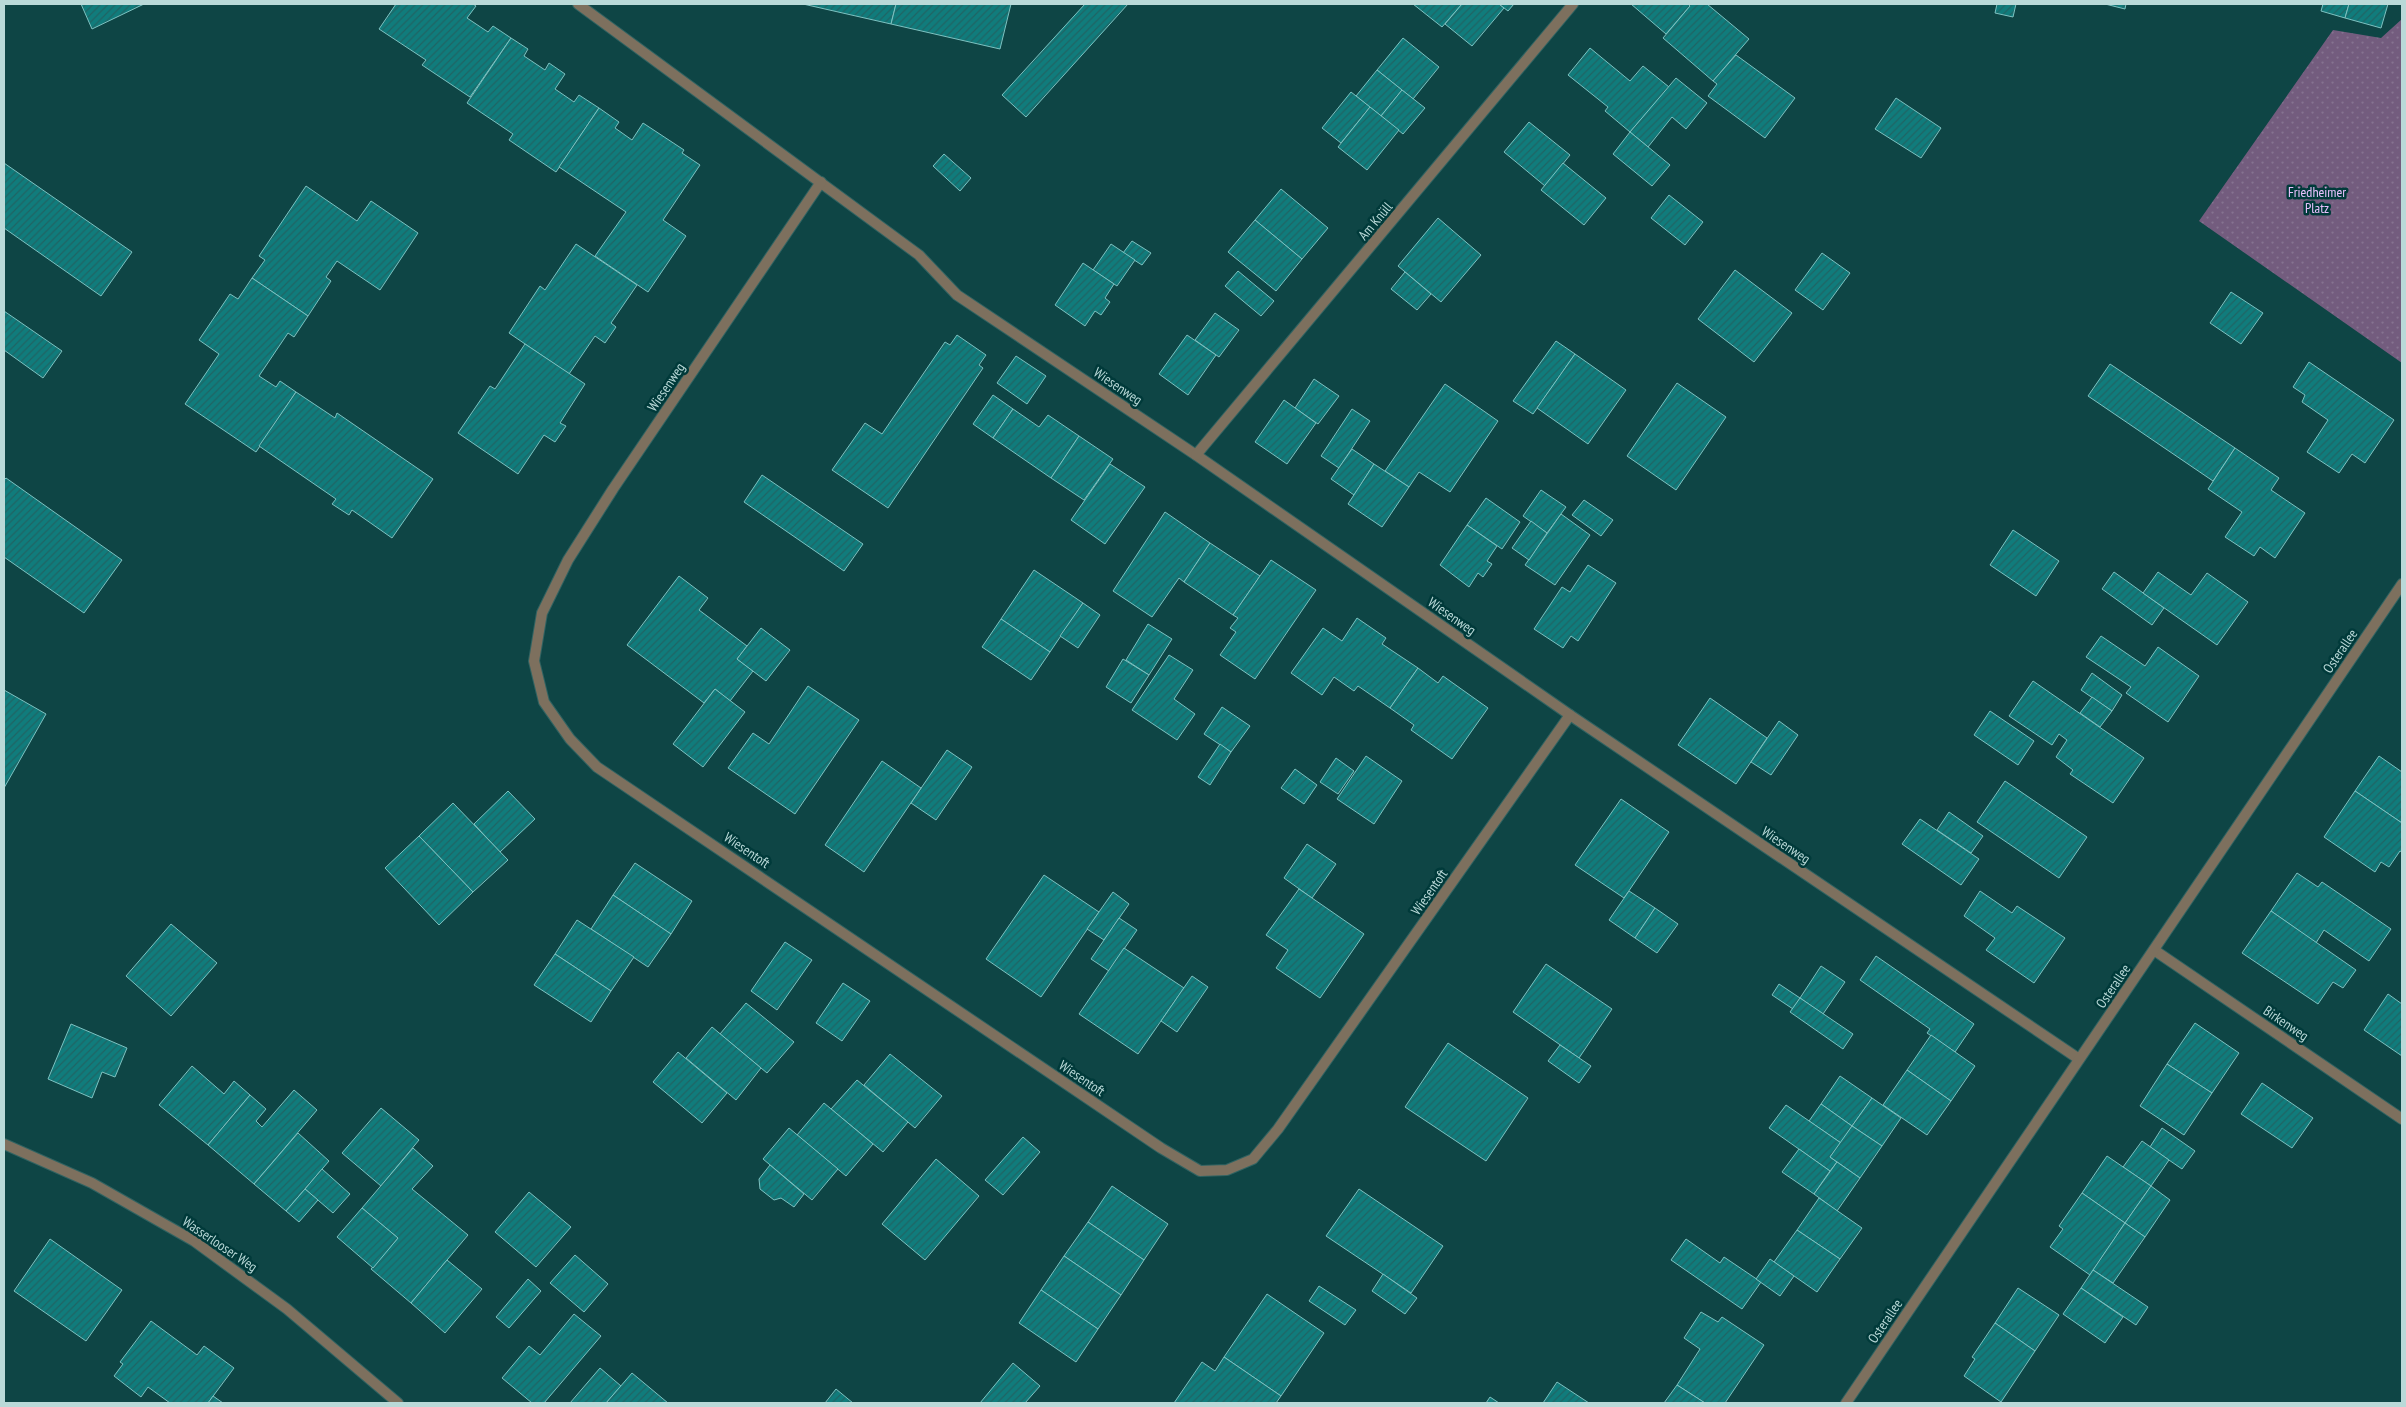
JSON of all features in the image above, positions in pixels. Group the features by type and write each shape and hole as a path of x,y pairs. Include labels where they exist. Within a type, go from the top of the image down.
{"street":[{"name":"Wiesenweg","path":"578,4 919,255 957,295 1196,455 1570,715 2079,1059"},
{"name":"Am Knüll","path":"1196,455 1573,4"},
{"name":"Wiesenweg","path":"542,613 568,560 613,489 821,182"},
{"name":"Osterallee","path":"1846,1403 2402,584"},
{"name":"Wiesentoft","path":"542,613 534,661 544,702 570,739 597,767 1160,1148 1200,1171 1228,1170 1253,1158 1278,1129 1570,715"},
{"name":"Birkenweg","path":"2154,950 2402,1119"},
{"name":"Wasserlooser Weg","path":"4,1144 92,1184 194,1241 287,1308 398,1403"}],"green space":[{"name":"Friedheimer Platz","path":"2402,19 2402,363 2199,221 2333,30 2381,38"}],"building":[{"path":"81,4 144,4 92,29"},
{"path":"396,4 473,4 476,6 467,18 488,32 493,26 511,38 470,97 422,65 426,60 379,29"},
{"path":"803,4 896,4 891,24"},
{"path":"896,4 1011,4 1000,49 891,24"},
{"path":"1085,4 1128,4 1026,117 1002,95"},
{"path":"1413,4 1462,4 1442,27"},
{"path":"1462,4 1499,4 1504,8 1472,46 1445,24"},
{"path":"1499,4 1514,4 1508,11"},
{"path":"1631,4 1688,4 1690,6 1666,34"},
{"path":"1688,4 1707,4 1749,39 1713,81 1663,38 1690,6"},
{"path":"1997,4 2016,4 2013,17 1995,13"},
{"path":"2105,4 2126,4 2125,9"},
{"path":"2323,4 2349,4 2345,18 2321,11"},
{"path":"2349,4 2388,4 2381,28 2345,18"},
{"path":"511,38 528,49 524,56 545,70 549,63 565,74 555,89 574,102 579,95 599,108 556,172 509,140 513,134 467,103"},
{"path":"1403,38 1439,67 1413,99 1377,70"},
{"path":"1590,48 1630,81 1643,66 1669,87 1630,132 1605,111 1608,107 1568,75"},
{"path":"1736,55 1795,98 1765,138 1708,96 1717,84 1713,81"},
{"path":"1377,70 1402,90 1381,116 1356,96"},
{"path":"1676,78 1707,103 1686,129 1672,117 1648,147 1630,132"},
{"path":"1402,90 1425,108 1403,134 1381,116"},
{"path":"1351,92 1370,107 1341,143 1322,128"},
{"path":"1896,98 1941,128 1921,158 1875,129"},
{"path":"1370,107 1399,130 1367,170 1338,147"},
{"path":"599,108 619,122 615,128 632,140 643,123 684,150 682,153 700,165 663,220 686,236 648,292 595,256 626,212 559,167"},
{"path":"1529,122 1570,155 1545,186 1504,152"},
{"path":"1630,132 1670,165 1652,186 1613,154"},
{"path":"944,154 971,178 960,191 933,166"},
{"path":"4,163 132,252 101,296 4,228"},
{"path":"1563,163 1606,198 1584,225 1541,190"},
{"path":"306,186 357,221 371,201 418,233 380,290 337,261 326,277 331,281 308,316 252,278 265,260 259,256"},
{"path":"1281,189 1328,228 1302,259 1255,220"},
{"path":"1669,195 1703,222 1685,245 1651,218"},
{"path":"1438,218 1481,255 1441,302 1398,266"},
{"path":"1255,220 1302,259 1276,291 1228,252"},
{"path":"1132,241 1151,253 1142,265 1123,253"},
{"path":"576,244 637,285 611,323 616,327 605,343 595,336 569,374 509,333 540,286 545,290"},
{"path":"1111,244 1135,260 1117,286 1093,270"},
{"path":"1822,253 1850,273 1823,310 1795,290"},
{"path":"1083,263 1114,284 1105,298 1110,302 1101,315 1095,311 1085,326 1055,305"},
{"path":"1735,270 1792,313 1754,362 1698,319"},
{"path":"1238,271 1274,301 1261,316 1225,286"},
{"path":"1405,272 1431,294 1417,310 1391,289"},
{"path":"252,278 308,316 294,337 288,333 259,376 276,387 280,381 296,392 256,452 185,404 219,354 199,340 230,294 238,299"},
{"path":"2231,292 2263,313 2241,344 2210,323"},
{"path":"4,311 62,351 43,378 4,350"},
{"path":"1215,313 1239,330 1219,357 1195,340"},
{"path":"957,335 986,355 979,365 983,368 888,508 832,470 865,423 882,434 945,342 950,345"},
{"path":"1187,335 1216,355 1188,395 1159,374"},
{"path":"1556,341 1575,354 1533,414 1513,401"},
{"path":"525,344 585,384 560,423 566,426 555,442 544,435 518,474 458,433 490,386 495,389"},
{"path":"1575,354 1626,390 1588,444 1537,408"},
{"path":"1016,356 1046,376 1027,404 997,383"},
{"path":"2309,362 2394,420 2365,463 2352,454 2339,473 2307,452 2328,420 2302,402 2305,395 2293,387"},
{"path":"2110,364 2235,448 2213,481 2088,396"},
{"path":"1314,379 1339,396 1318,424 1295,408"},
{"path":"1677,383 1726,417 1676,490 1627,456"},
{"path":"1445,384 1498,421 1450,492 1419,472 1409,487 1385,471"},
{"path":"296,392 335,418 337,413 433,479 392,538 352,510 349,515 332,504 336,499 259,446"},
{"path":"993,395 1013,409 993,438 973,424"},
{"path":"1284,400 1316,423 1287,464 1255,442"},
{"path":"1013,409 1039,427 1048,415 1079,436 1051,478 993,438"},
{"path":"1352,409 1370,421 1339,468 1321,456"},
{"path":"1079,436 1113,459 1084,500 1051,478"},
{"path":"2235,448 2279,478 2271,490 2305,513 2275,558 2260,547 2254,556 2225,537 2242,512 2208,489"},
{"path":"1352,449 1374,464 1354,495 1331,479"},
{"path":"1110,464 1145,487 1105,544 1071,520"},
{"path":"1374,464 1409,487 1382,527 1348,504"},
{"path":"762,475 863,544 844,571 744,502"},
{"path":"6,478 122,560 84,613 4,557 4,480"},
{"path":"1541,490 1566,507 1547,533 1523,516"},
{"path":"1486,498 1520,522 1502,549 1467,525"},
{"path":"1584,500 1613,520 1601,536 1572,515"},
{"path":"1165,512 1210,543 1184,582 1179,578 1152,617 1113,591"},
{"path":"1561,514 1590,535 1555,585 1525,565"},
{"path":"1531,521 1547,533 1529,560 1512,548"},
{"path":"1467,525 1497,546 1487,561 1492,564 1483,577 1478,573 1469,587 1440,565"},
{"path":"2013,530 2059,561 2036,596 1990,565"},
{"path":"1210,543 1260,576 1233,615 1184,582"},
{"path":"1271,560 1316,590 1255,679 1220,655 1236,632 1230,628 1238,618 1233,615"},
{"path":"1588,565 1616,583 1578,641 1571,636 1563,648 1534,629 1562,587 1570,592"},
{"path":"1034,570 1083,603 1050,652 1001,619"},
{"path":"2114,572 2164,608 2152,625 2102,589"},
{"path":"2158,572 2191,595 2207,573 2248,602 2217,645 2143,593"},
{"path":"679,576 708,598 699,610 747,646 737,659 753,671 730,701 715,689 704,703 627,645"},
{"path":"1083,603 1100,615 1078,648 1060,636"},
{"path":"1357,618 1386,638 1382,644 1418,668 1390,708 1358,686 1354,691 1334,677 1322,695 1291,673 1323,628 1342,641"},
{"path":"1001,619 1050,652 1031,680 982,647"},
{"path":"1148,624 1172,639 1149,675 1126,660"},
{"path":"761,628 790,650 766,681 737,659"},
{"path":"2101,636 2145,666 2158,647 2199,676 2168,722 2126,693 2131,687 2086,657"},
{"path":"1169,655 1193,670 1174,699 1195,714 1177,740 1132,710"},
{"path":"1123,659 1149,675 1131,703 1106,687"},
{"path":"1418,668 1438,683 1443,676 1488,708 1452,759 1411,730 1414,725 1390,708"},
{"path":"2092,673 2122,695 2112,711 2081,690"},
{"path":"2033,681 2144,758 2113,803 2070,774 2073,770 2056,757 2067,740 2059,734 2052,745 2009,716"},
{"path":"808,686 859,720 795,814 728,768 753,733 769,744"},
{"path":"715,689 745,712 703,767 673,744"},
{"path":"4,690 46,714 4,788"},
{"path":"2092,697 2112,711 2100,727 2080,713"},
{"path":"1710,698 1767,738 1736,784 1678,745"},
{"path":"1222,707 1250,726 1231,752 1204,734"},
{"path":"1990,711 2034,741 2018,765 1974,735"},
{"path":"1779,721 1798,735 1771,775 1751,762"},
{"path":"1220,744 1231,752 1210,785 1198,777"},
{"path":"947,750 972,767 936,820 911,803"},
{"path":"1366,756 1402,781 1374,824 1337,799"},
{"path":"2379,756 2402,772 2402,823 2355,791"},
{"path":"1336,758 1354,771 1338,794 1320,782"},
{"path":"882,761 921,788 864,872 825,845"},
{"path":"1295,769 1317,785 1304,804 1281,788"},
{"path":"2005,781 2087,837 2059,878 1977,822"},
{"path":"508,791 535,819 500,852 474,824"},
{"path":"2355,791 2402,823 2402,852 2400,851 2389,867 2381,862 2375,872 2324,837"},
{"path":"1621,799 1669,832 1624,898 1575,865"},
{"path":"453,803 508,860 473,892 419,836"},
{"path":"1949,812 1983,836 1971,853 1937,830"},
{"path":"1920,819 1979,859 1961,885 1902,844"},
{"path":"419,836 473,892 439,925 385,868"},
{"path":"1307,844 1336,864 1312,898 1284,878"},
{"path":"635,863 692,901 671,934 613,895"},
{"path":"2297,873 2318,887 2322,882 2391,929 2369,961 2324,930 2316,943 2271,911"},
{"path":"1044,875 1099,912 1041,997 986,959"},
{"path":"1299,889 1364,934 1320,998 1276,968 1288,950 1266,935"},
{"path":"1629,891 1655,908 1635,938 1609,920"},
{"path":"1980,891 2012,913 2017,906 2065,938 2034,983 1986,950 1995,938 1964,916"},
{"path":"1113,892 1129,904 1104,940 1087,929"},
{"path":"613,895 671,934 648,967 591,929"},
{"path":"1655,908 1678,924 1657,953 1635,938"},
{"path":"2271,911 2356,970 2343,988 2333,982 2318,1004 2242,953"},
{"path":"1119,918 1137,930 1109,971 1091,959"},
{"path":"577,920 634,957 611,991 555,954"},
{"path":"171,924 217,963 171,1016 126,976"},
{"path":"785,942 812,960 777,1010 751,991"},
{"path":"1124,948 1184,988 1138,1054 1079,1014"},
{"path":"555,954 611,991 591,1022 534,985"},
{"path":"1876,956 1974,1024 1955,1052 1927,1033 1930,1029 1860,980"},
{"path":"1546,964 1612,1009 1579,1058 1513,1012"},
{"path":"1821,966 1845,982 1823,1014 1800,998"},
{"path":"1192,976 1208,987 1177,1032 1161,1021"},
{"path":"843,983 870,1001 842,1041 816,1023"},
{"path":"1779,984 1800,998 1793,1009 1772,995"},
{"path":"2388,994 2402,1004 2402,1056 2364,1030"},
{"path":"1800,998 1853,1034 1843,1049 1790,1012"},
{"path":"746,1003 794,1042 767,1073 720,1034"},
{"path":"2195,1023 2239,1053 2212,1093 2167,1064"},
{"path":"71,1024 127,1048 115,1077 102,1072 92,1098 48,1079"},
{"path":"712,1027 761,1068 736,1100 686,1058"},
{"path":"1931,1035 1975,1066 1951,1101 1907,1070"},
{"path":"1448,1043 1528,1098 1486,1161 1405,1107"},
{"path":"1560,1045 1591,1066 1579,1083 1548,1061"},
{"path":"678,1052 727,1093 702,1123 653,1082"},
{"path":"890,1054 942,1096 915,1128 864,1085"},
{"path":"2167,1064 2212,1093 2184,1135 2140,1106"},
{"path":"192,1066 224,1094 234,1081 250,1095 208,1145 159,1105"},
{"path":"1907,1070 1951,1101 1927,1135 1883,1105"},
{"path":"1840,1076 1872,1098 1852,1126 1821,1104"},
{"path":"857,1080 908,1122 883,1152 831,1109"},
{"path":"2262,1083 2313,1118 2292,1148 2241,1114"},
{"path":"294,1090 317,1110 254,1184 208,1145 250,1095 266,1109 256,1121 262,1127"},
{"path":"1872,1098 1901,1118 1882,1146 1852,1126"},
{"path":"824,1103 873,1144 846,1176 797,1135"},
{"path":"1821,1104 1852,1126 1841,1143 1809,1121"},
{"path":"1786,1105 1841,1143 1830,1157 1837,1162 1830,1171 1769,1128"},
{"path":"381,1108 419,1140 381,1186 342,1153"},
{"path":"1852,1126 1882,1146 1860,1178 1830,1157"},
{"path":"789,1128 838,1169 812,1200 763,1159"},
{"path":"2162,1128 2195,1151 2182,1169 2150,1147"},
{"path":"298,1133 329,1161 286,1211 254,1184"},
{"path":"1023,1137 1040,1152 1003,1195 985,1180"},
{"path":"2142,1141 2169,1160 2151,1186 2123,1167"},
{"path":"413,1148 433,1166 412,1189 468,1235 411,1303 371,1269 398,1238 362,1208"},
{"path":"1799,1149 1830,1171 1814,1194 1782,1172"},
{"path":"2107,1156 2151,1186 2125,1223 2082,1193"},
{"path":"936,1159 979,1196 925,1260 882,1224"},
{"path":"1837,1162 1860,1178 1837,1211 1814,1194"},
{"path":"770,1165 804,1194 794,1207 781,1198 774,1200 760,1189 759,1179"},
{"path":"322,1169 350,1194 333,1213 305,1189"},
{"path":"1112,1186 1168,1224 1144,1260 1088,1222"},
{"path":"2151,1186 2170,1200 2145,1237 2125,1223"},
{"path":"305,1189 318,1200 299,1222 286,1211"},
{"path":"1359,1189 1443,1246 1411,1293 1326,1236"},
{"path":"529,1192 571,1227 536,1267 495,1232"},
{"path":"2082,1193 2125,1223 2090,1275 2050,1247 2063,1229 2059,1226"},
{"path":"1819,1198 1862,1228 1840,1259 1797,1230"},
{"path":"362,1208 398,1238 373,1268 337,1237"},
{"path":"1088,1222 1144,1260 1121,1295 1064,1256"},
{"path":"2125,1223 2145,1237 2113,1283 2093,1270"},
{"path":"1797,1230 1840,1259 1817,1292 1774,1262"},
{"path":"50,1239 122,1290 86,1341 14,1291"},
{"path":"1686,1239 1720,1263 1724,1257 1761,1282 1742,1309 1671,1260"},
{"path":"575,1255 608,1284 584,1312 550,1283"},
{"path":"1064,1256 1121,1295 1098,1329 1041,1290"},
{"path":"1770,1259 1794,1276 1780,1296 1756,1279"},
{"path":"447,1260 482,1289 445,1333 411,1303"},
{"path":"2093,1270 2148,1307 2136,1325 2081,1288"},
{"path":"1383,1274 1417,1298 1405,1314 1372,1291"},
{"path":"528,1279 541,1291 509,1328 496,1317"},
{"path":"1319,1286 1356,1310 1345,1325 1309,1301"},
{"path":"2018,1288 2059,1315 2035,1351 1995,1323"},
{"path":"2081,1288 2123,1317 2105,1343 2063,1314"},
{"path":"1041,1290 1098,1329 1076,1362 1019,1323"},
{"path":"1267,1294 1324,1333 1281,1396 1224,1357"},
{"path":"1701,1312 1718,1322 1722,1317 1764,1345 1725,1403 1705,1403 1677,1385 1700,1349 1684,1338"},
{"path":"574,1314 601,1336 544,1403 532,1403 502,1378 529,1346 540,1355"},
{"path":"151,1321 197,1355 204,1346 234,1368 208,1403 170,1403 148,1387 141,1397 114,1376 123,1364 120,1362"},
{"path":"1995,1323 2035,1351 2001,1402 1964,1376 1975,1359 1972,1357"},
{"path":"1224,1357 1281,1396 1276,1403 1174,1403 1202,1362 1215,1371"},
{"path":"1013,1363 1040,1386 1025,1403 980,1403"},
{"path":"600,1368 621,1386 606,1403 570,1403"},
{"path":"632,1373 668,1403 606,1403"},
{"path":"1557,1382 1589,1403 1543,1403"},
{"path":"1677,1385 1705,1403 1664,1403"},
{"path":"836,1389 853,1403 825,1403"},
{"path":"213,1396 223,1403 208,1403"},
{"path":"1490,1397 1499,1403 1486,1403"}]}
